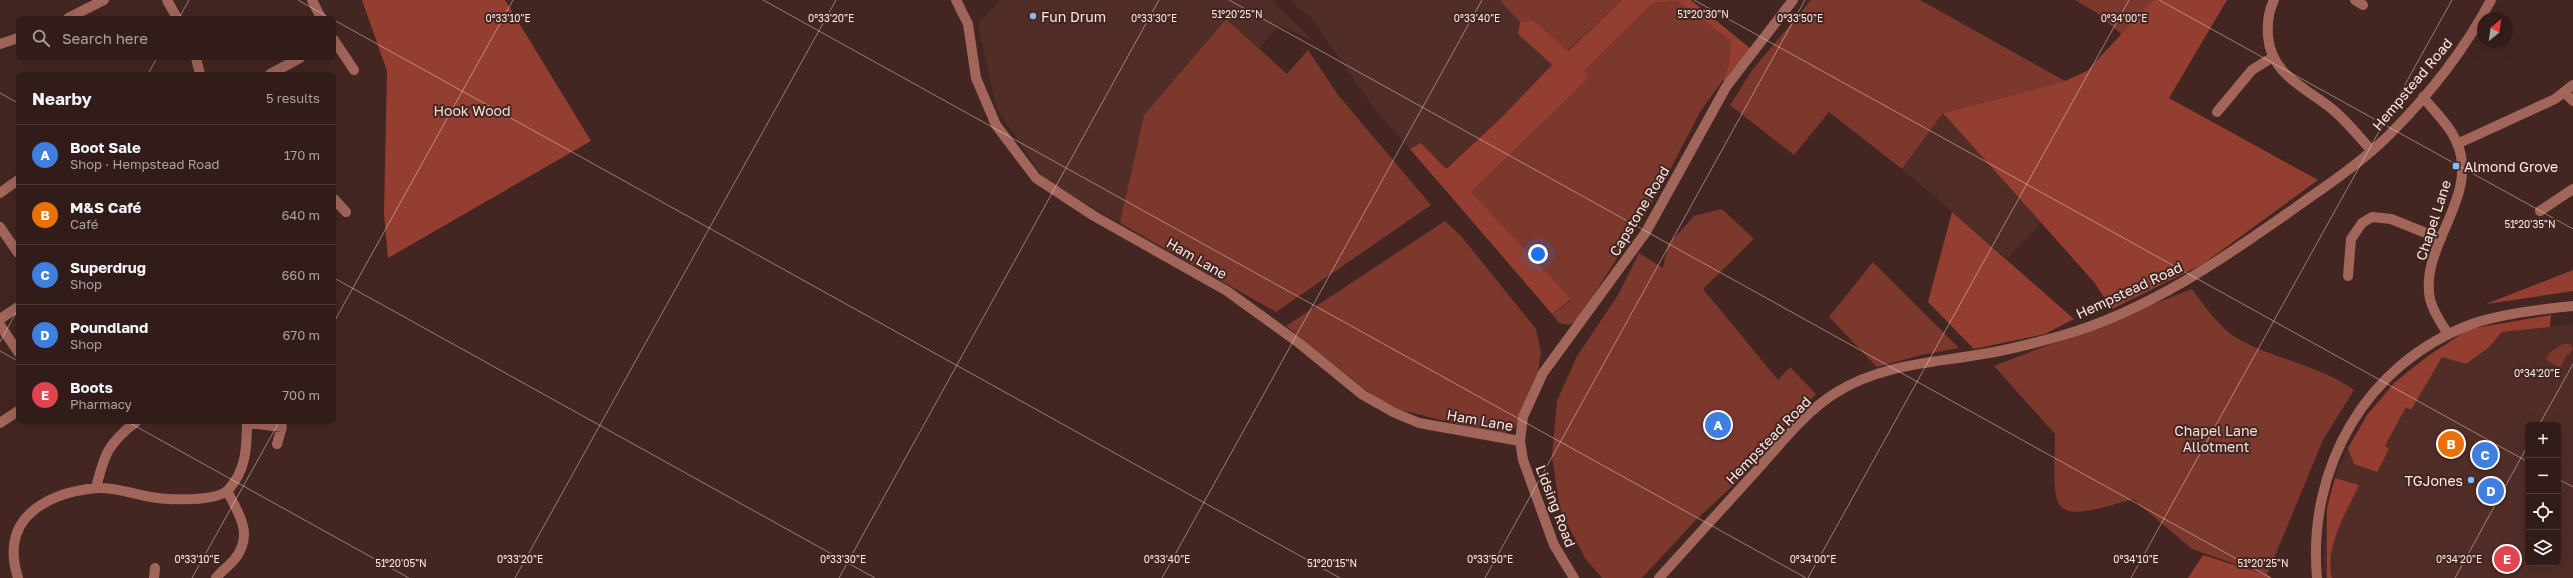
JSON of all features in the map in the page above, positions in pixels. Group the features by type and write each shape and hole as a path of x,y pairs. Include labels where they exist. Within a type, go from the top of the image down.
{"street":[{"path":"72,16 104,0"},
{"path":"167,0 176,16"},
{"path":"312,0 320,16"},
{"name":"Ham Lane","path":"956,0 968,24 976,78 996,125 1036,178 1094,216 1227,291 1299,343 1363,395 1393,412 1419,423 1520,441"},
{"name":"Capstone Road","path":"1520,441 1523,417 1543,373 1646,232 1726,87 1793,0"},
{"path":"2274,0 2268,25 2269,44 2273,57 2288,77 2334,110 2372,151"},
{"name":"Hempstead Road","path":"1660,578 1787,437 1835,393 1881,371 1903,366 1993,352 2062,335 2113,316 2160,294 2208,267 2337,178 2372,151 2423,97 2464,44 2491,0"},
{"path":"0,44 16,39"},
{"path":"336,43 354,70"},
{"path":"2217,112 2252,70 2273,57"},
{"path":"196,60 200,72"},
{"path":"274,72 296,60"},
{"path":"2457,144 2545,105 2565,93 2573,85"},
{"path":"2565,93 2573,101"},
{"name":"Chapel Lane","path":"2423,97 2446,125 2457,144 2462,168 2460,183 2432,264 2429,292 2434,309 2448,334"},
{"path":"0,193 16,181"},
{"path":"2540,210 2573,188"},
{"path":"336,201 346,212"},
{"path":"2348,276 2351,239 2362,223 2372,217 2378,216 2391,219 2441,239"},
{"path":"0,227 16,250"},
{"path":"2318,578 2318,510 2328,469 2349,425 2376,390 2419,352 2448,334 2480,322 2573,306"},
{"path":"0,319 16,308"},
{"path":"0,325 16,349"},
{"path":"0,423 16,412"},
{"path":"96,488 106,450 114,440 134,424"},
{"path":"18,578 13,553 15,538 22,523 34,508 49,499 96,488 152,498 190,501 227,491 240,474 246,456 247,424"},
{"path":"277,444 283,424"},
{"name":"Lidsing Road","path":"1520,441 1524,460 1554,545 1574,578"},
{"path":"216,578 240,552 246,533 242,520 227,491"}],"shaded area":[{"path":"1001,0 1271,0 1315,42 1279,25 1259,49 1226,19 1144,115 1120,223 1044,179 996,107 978,24"},
{"path":"1290,0 1499,0 1520,22 1518,34 1552,65 1501,118 1435,178 1373,107 1312,19"},
{"path":"1943,113 2041,223 2007,259 1902,169"},
{"path":"2573,324 2573,578 2326,578 2324,566 2327,508 2338,467 2367,415 2427,364 2465,342 2502,332"}],"green space":[{"name":"Hook Wood","path":"362,0 505,0 591,141 388,258 384,214 387,71"},
{"path":"1499,0 1622,0 1567,51 1533,20 1520,22"},
{"path":"1622,0 1691,0 1751,49 1725,83 1723,80 1728,67 1731,41 1677,1 1653,3 1584,71 1587,75 1586,81 1471,192 1571,299 1552,314 1410,149 1421,143 1446,169 1501,118 1552,65 1518,34 1520,22 1533,20 1568,51"},
{"path":"1811,0 1920,0 2065,81 1943,113 1902,169 1829,112 1794,155 1730,105 1753,69"},
{"path":"2075,0 2153,0 2122,35 2097,13"},
{"path":"2153,0 2227,0 2169,98 2318,180 2203,264 2112,309 2094,282 1943,113 2065,81 2087,71"},
{"path":"1677,1 1731,41 1728,67 1723,80 1700,112 1659,191 1578,320 1568,325 1559,323 1552,314 1571,300 1471,192 1586,81 1584,71 1653,3"},
{"path":"1226,19 1287,74 1308,50 1338,95 1431,205 1276,312 1120,223 1144,115"},
{"path":"1722,209 1754,239 1703,289 1778,380 1790,367 1816,394 1784,426 1741,478 1695,521 1642,578 1602,578 1585,558 1560,510 1552,456 1557,401 1577,356 1618,295 1639,253 1663,268 1668,245 1694,216"},
{"path":"1952,212 2074,319 2045,334 1974,349 1928,302"},
{"path":"1445,221 1461,236 1536,329 1541,352 1537,379 1515,428 1501,435 1401,410 1377,399 1286,326"},
{"path":"1873,262 1959,348 1921,355 1877,367 1829,317"},
{"path":"2573,270 2573,291 2486,304"},
{"name":"Chapel Lane Allotment","path":"2192,289 2219,324 2240,340 2268,353 2327,374 2354,390 2323,440 2267,575 2192,549 2133,499 2084,511 2070,511 2061,507 2056,497 2055,434 1994,366"},
{"path":"2551,315 2550,327 2502,332 2488,348 2466,364 2442,357 2411,410 2406,407 2385,446 2389,449 2377,472 2354,464 2348,448 2367,415 2395,382 2428,356 2469,329"},
{"path":"2563,344 2570,344 2573,349 2569,355 2567,354 2560,368 2546,360 2549,353"},
{"path":"2335,478 2359,485 2338,530 2331,554 2330,566 2332,578 2327,578 2327,508"},
{"path":"2203,555 2267,575 2272,578 2188,578"}],"place":[{"name":"Fun Drum","path":"1033,16"},
{"name":"Almond Grove","path":"2456,166"},
{"name":"Boot Sale","path":"1718,425"},
{"name":"M&S Café","path":"2451,444"},
{"name":"Superdrug","path":"2485,455"},
{"name":"TGJones","path":"2471,480"},
{"name":"Poundland","path":"2491,491"},
{"name":"Boots","path":"2507,559"}]}
